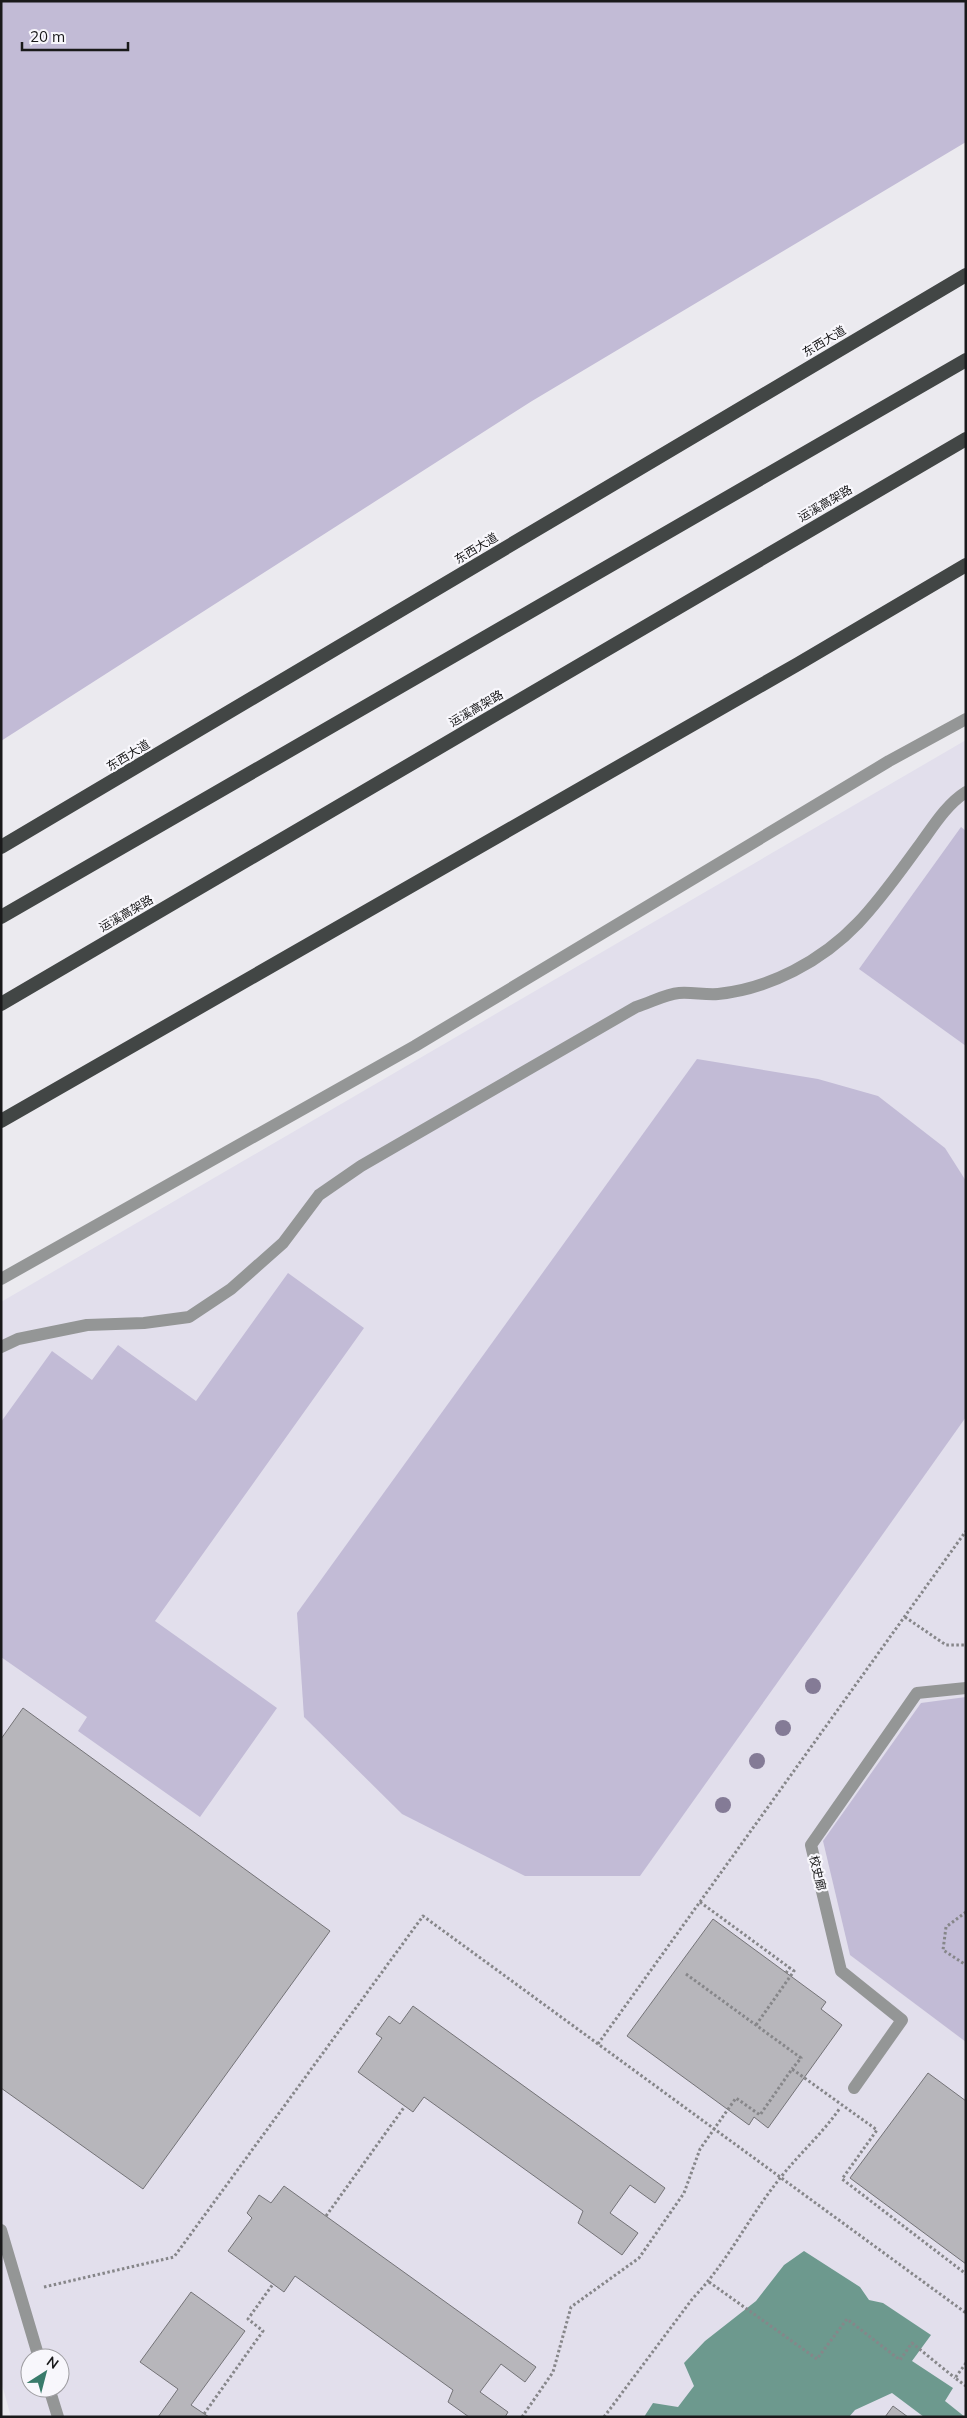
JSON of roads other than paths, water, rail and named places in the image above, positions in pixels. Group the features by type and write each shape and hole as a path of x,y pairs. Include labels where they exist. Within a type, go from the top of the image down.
{"highway":[{"name":"东西大道","path":"1,847 966,275"},
{"path":"1,917 966,360"},
{"name":"运溪高架路","path":"1,1004 966,438"},
{"path":"1,1121 798,664 966,565"}],"street":[{"path":"1,1279 415,1046 889,762 966,719"},
{"path":"1,1347 18,1339 87,1325 144,1323 188,1317 231,1289 282,1243 319,1195 362,1166 636,1007 678,993 718,994 760,985 795,970 823,953 857,924 892,883 934,824 956,798 966,792"},
{"name":"校史廊","path":"854,2088 902,2020 841,1971 811,1845 917,1693 966,1688"},
{"path":"1,2230 37,2348"},
{"path":"52,2398 58,2417"}]}
